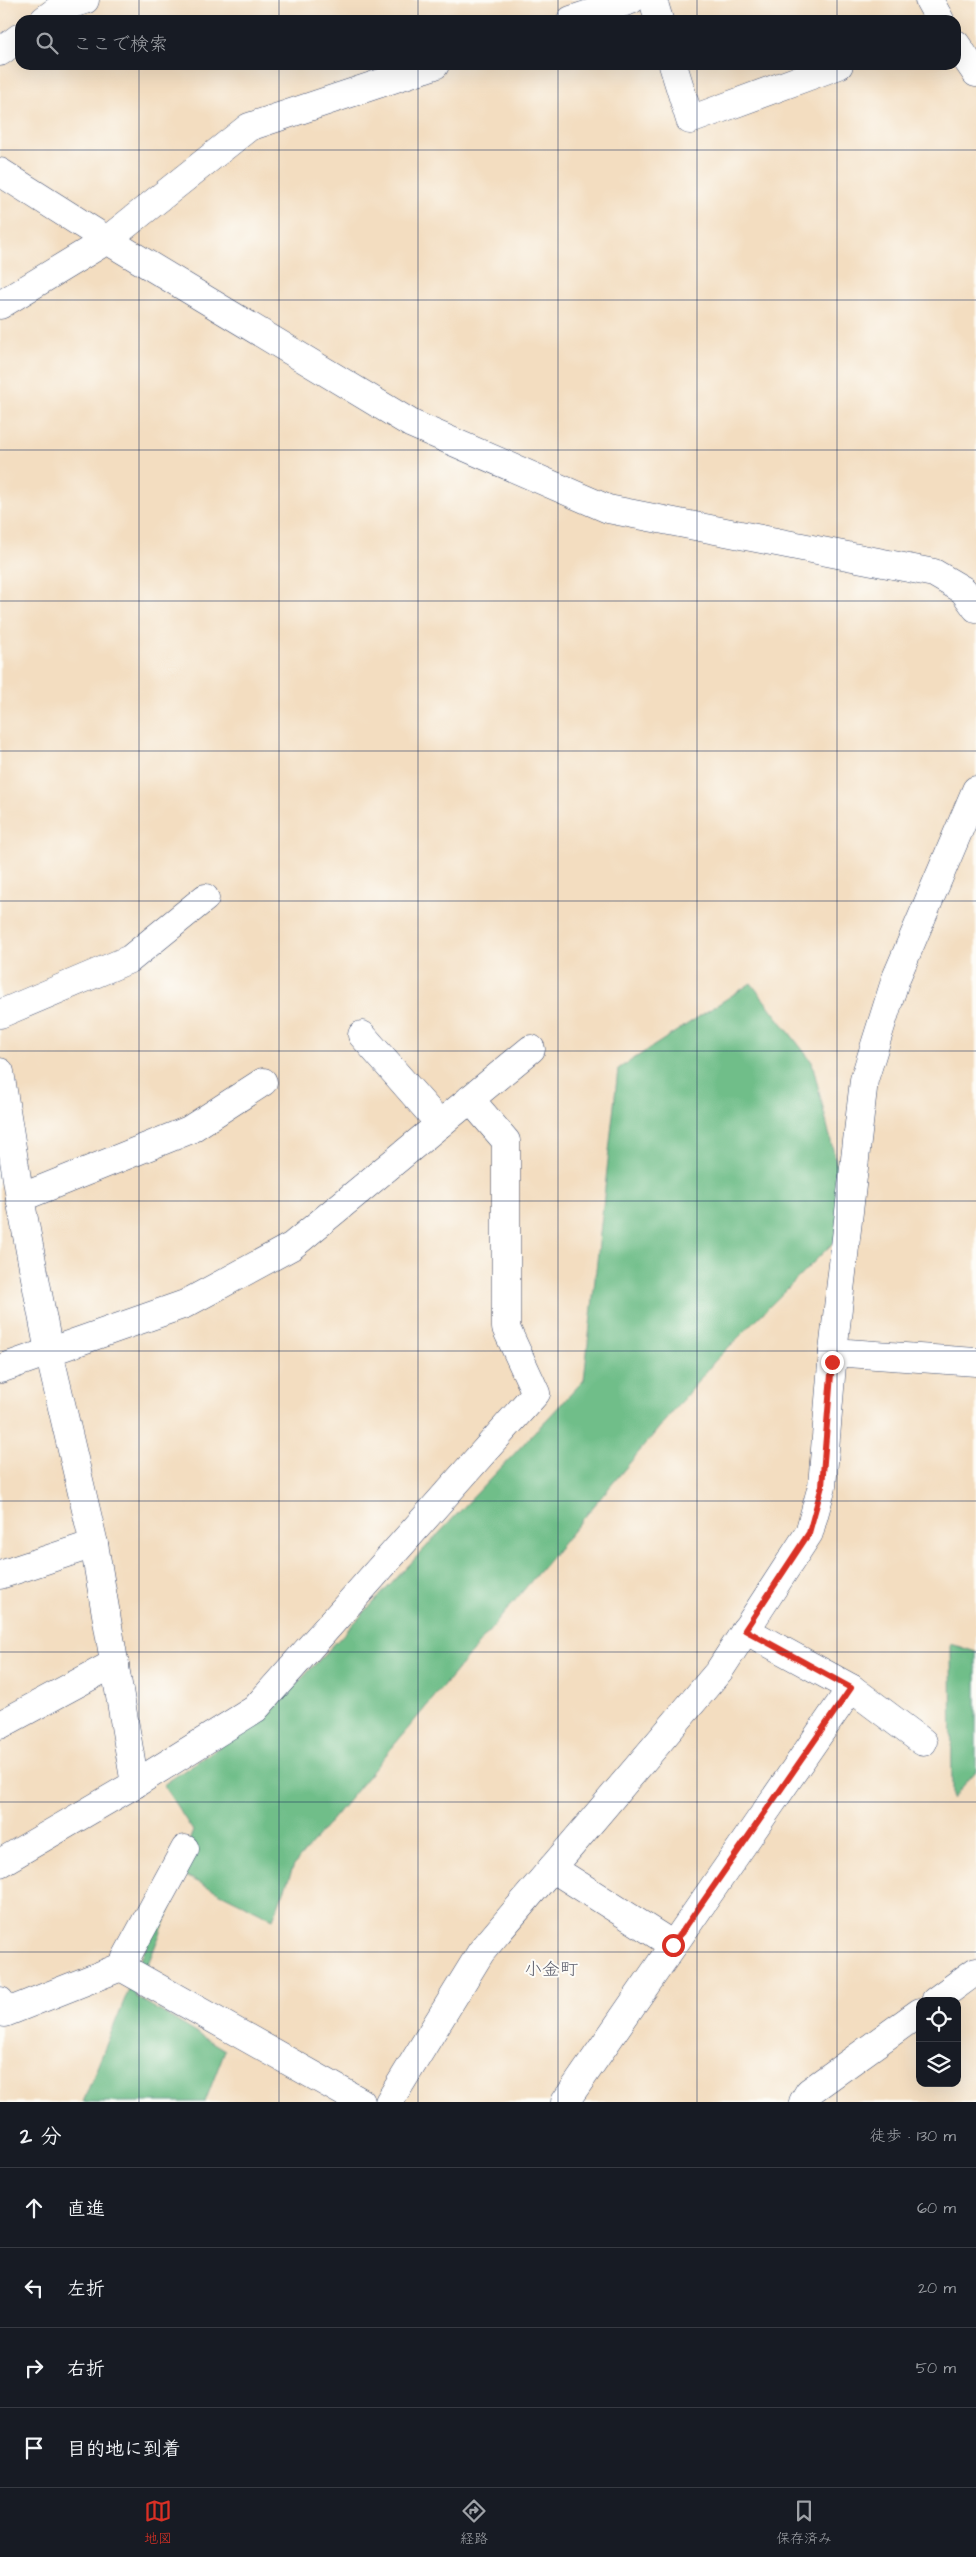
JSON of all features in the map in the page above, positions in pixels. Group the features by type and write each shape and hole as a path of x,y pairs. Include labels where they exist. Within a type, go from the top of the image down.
{"street":[{"path":"51,15 60,8 84,0"},
{"path":"586,15 631,0"},
{"path":"653,0 658,15"},
{"path":"929,0 937,15"},
{"path":"0,52 15,41"},
{"path":"961,51 976,73"},
{"path":"0,306 107,240 249,127 420,70"},
{"path":"675,70 690,120 826,70"},
{"path":"0,172 107,240 412,424 608,509 934,573 963,590 976,608"},
{"path":"389,2102 481,1952 719,1671 809,1533 822,1486 833,1352 864,1080 896,978 976,790"},
{"path":"0,1014 130,959 205,898"},
{"path":"362,1035 440,1124"},
{"path":"0,1369 185,1304 292,1246 532,1049"},
{"path":"0,1072 20,1198 49,1352 94,1544 135,1784"},
{"path":"20,1198 189,1130 263,1082"},
{"path":"0,1863 135,1784 255,1709 536,1393 506,1328 506,1141 470,1099"},
{"path":"833,1352 976,1362"},
{"path":"0,1575 94,1544"},
{"path":"745,1630 851,1688 923,1742"},
{"path":"0,1725 115,1663"},
{"path":"565,2102 851,1688"},
{"path":"0,2001 5,2013 122,1967 185,1849"},
{"path":"552,1868 673,1945"},
{"path":"122,1967 361,2102"},
{"path":"940,1997 976,1971"},
{"path":"803,2102 809,2092 916,2015"}],"green space":[{"path":"751,983 812,1062 851,1225 714,1362 294,1865 273,1919 184,1875 135,1996 225,2050 205,2102 83,2102 193,1831 163,1785 269,1713 584,1380 618,1069"},
{"path":"951,1644 976,1652 976,1771 952,1799"}],"district":[{"name":"小金町","path":"551,1969"}],"route":[{"path":"673,1945 851,1688 745,1630 809,1533 822,1486 832,1362"}]}
